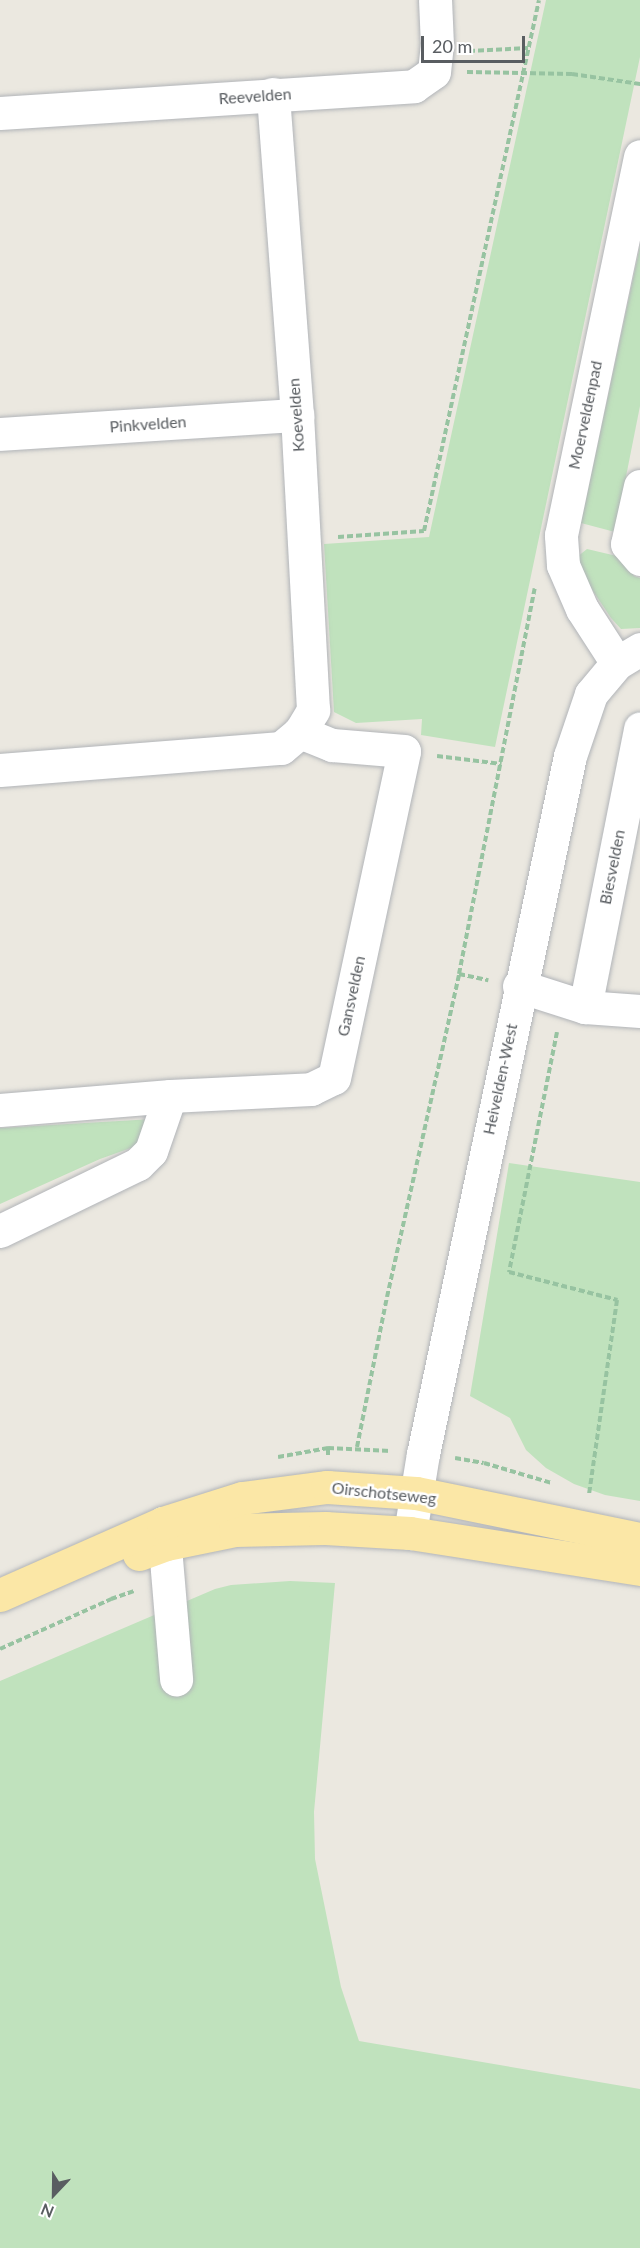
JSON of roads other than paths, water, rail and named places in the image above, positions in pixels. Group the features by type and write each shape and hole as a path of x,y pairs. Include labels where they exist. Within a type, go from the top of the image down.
{"main road":[{"name":"Oirschotseweg","path":"0,1595 165,1534 242,1498 327,1487 416,1493 640,1539"},
{"name":"Oirschotseweg","path":"0,1616 125,1559 165,1534 271,1528 410,1533 640,1569"}],"street":[{"name":"Reevelden","path":"0,113 414,86 436,62 435,0"},
{"name":"Koevelden","path":"273,94 297,415 313,710 300,732"},
{"name":"Moerveldenpad","path":"628,656 582,609 563,565 561,536 640,156"},
{"name":"Pinkvelden","path":"0,434 297,415"},
{"path":"640,486 627,544 640,559"},
{"name":"Heivelden-West","path":"410,1533 423,1454 519,986 570,756 591,694 628,656"},
{"name":"Biesvelden","path":"574,1004 640,728"},
{"path":"0,770 281,748 300,732"},
{"name":"Gansvelden","path":"0,1110 170,1096 311,1089 334,1078 404,751 332,745 300,732"},
{"path":"519,986 574,1004 640,1011"},
{"path":"0,1231 138,1164 151,1151 170,1096"},
{"path":"165,1534 176,1679"}]}
